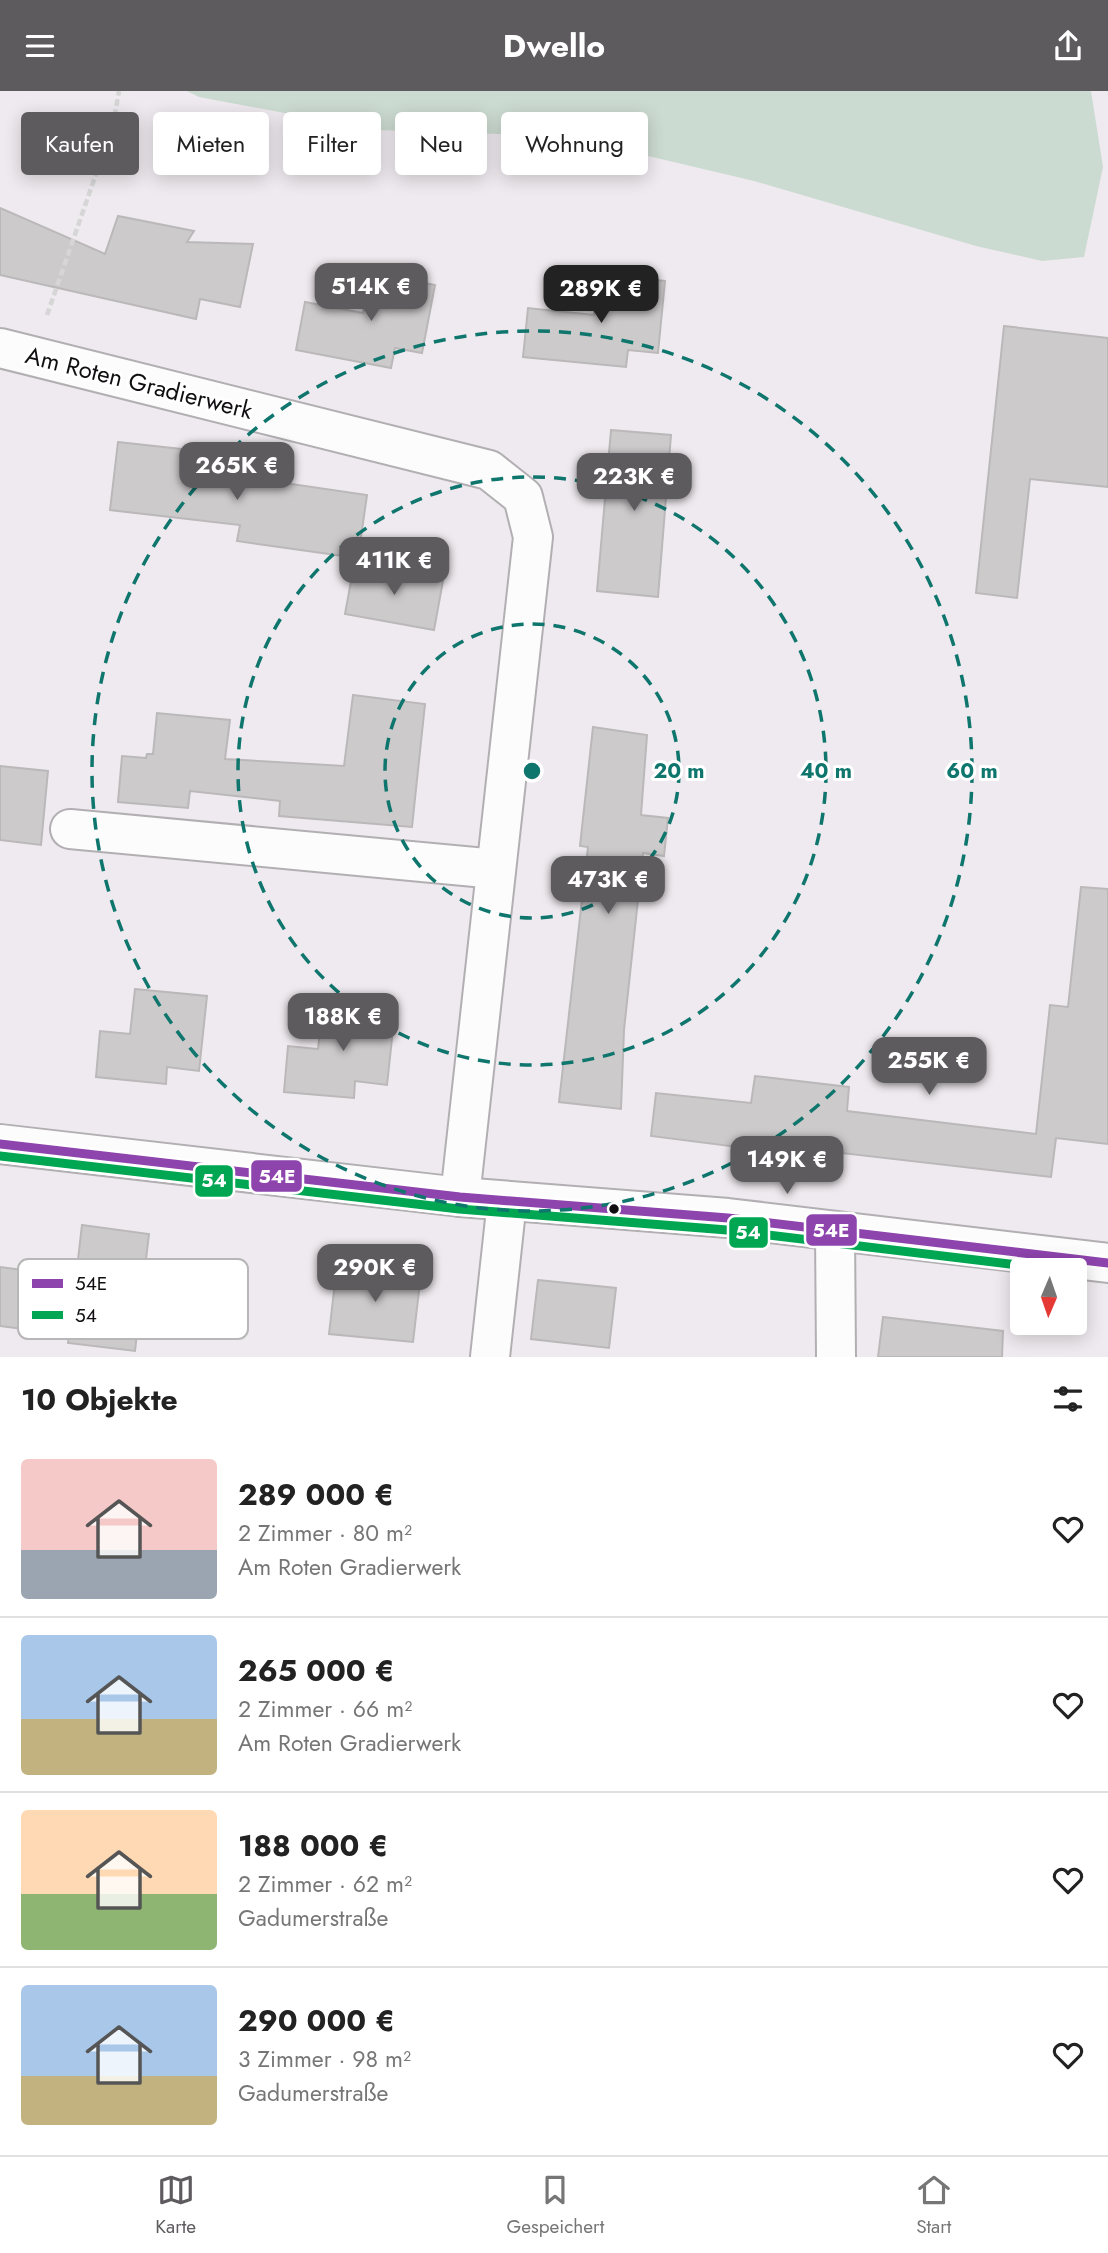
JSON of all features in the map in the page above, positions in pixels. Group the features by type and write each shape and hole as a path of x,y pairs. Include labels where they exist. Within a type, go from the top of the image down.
{"street":[{"name":"Am Roten Gradierwerk","path":"16,352 489,470 523,497 533,537 460,1197"},
{"path":"70,829 496,869"},
{"path":"0,1144 460,1197 656,1212 1108,1263"},
{"path":"490,1357 507,1201"},
{"path":"835,1231 836,1357"}],"path":[{"path":"16,352 113,125 119,91"}],"shaded area":[{"path":"187,91 1091,91 1103,167 1084,257 1042,261 976,246 754,181 648,156 648,112 501,112 501,134 487,134 487,112 395,112 395,131 381,130 381,112 283,113 199,97"}],"building":[{"path":"0,208 105,254 118,216 194,231 187,242 253,244 240,307 200,299 196,319 0,275"},
{"path":"371,273 435,285 422,353 395,348 391,368 296,350 305,302 363,313"},
{"path":"598,275 665,281 658,353 628,350 626,367 523,357 528,308 594,315"},
{"path":"1004,326 1108,338 1108,487 1030,479 1017,598 976,593"},
{"path":"611,430 671,435 658,597 597,591"},
{"path":"118,442 199,451 196,470 367,495 358,558 237,541 240,525 110,510"},
{"path":"354,565 443,581 434,630 345,614"},
{"path":"353,695 425,704 412,827 279,816 280,801 190,791 188,808 118,802 122,756 146,758 147,754 153,754 157,713 230,720 225,759 344,766"},
{"path":"593,727 647,735 641,815 668,818 664,856 643,853 624,1030 621,1109 559,1102 588,847 580,846"},
{"path":"0,766 48,771 41,845 0,840"},
{"path":"1081,887 1108,889 1108,1144 1056,1138 1051,1177 842,1153 839,1175 744,1164 746,1148 651,1136 656,1093 751,1103 755,1076 849,1087 847,1111 1036,1134 1050,1005 1068,1007"},
{"path":"135,989 207,996 199,1071 167,1067 166,1084 96,1077 100,1031 130,1034"},
{"path":"323,1003 395,1011 387,1085 355,1081 354,1098 284,1092 288,1046 318,1049"},
{"path":"82,1225 149,1234 146,1259 78,1259"},
{"path":"337,1265 421,1274 413,1342 329,1334"},
{"path":"0,1267 18,1269 18,1328 0,1326"},
{"path":"538,1280 616,1288 609,1348 531,1339"},
{"path":"883,1317 1003,1331 1002,1357 878,1357"},
{"path":"68,1339 136,1339 135,1351 68,1343"}],"transit line":[{"name":"54E","path":"0,1144 460,1197 728,1218 1108,1263"},
{"name":"54","path":"0,1156 459,1209 727,1230 1010,1264"}]}
